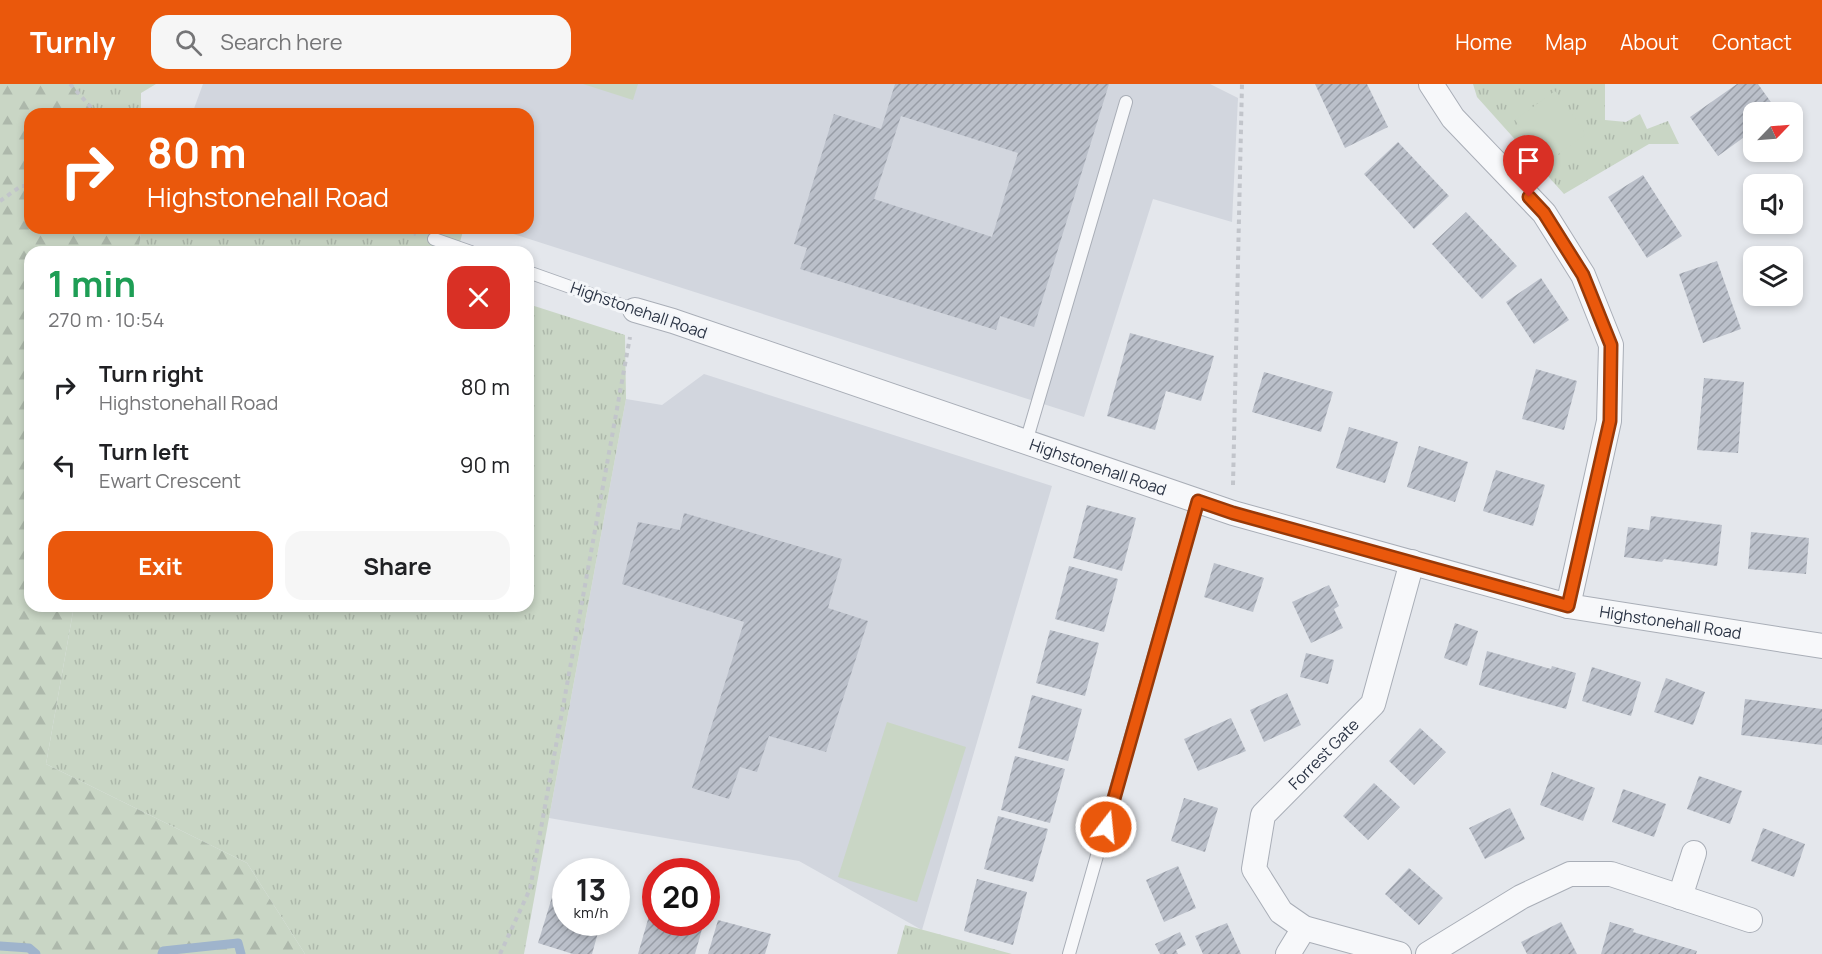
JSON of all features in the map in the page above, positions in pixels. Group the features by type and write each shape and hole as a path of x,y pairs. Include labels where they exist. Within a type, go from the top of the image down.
{"street":[{"path":"1431,84 1453,118 1544,213 1583,275 1611,345 1610,421 1568,606"},
{"name":"Highstonehall Road","path":"635,310 1233,513 1568,606 1822,646"},
{"name":"Forrest Gate","path":"1399,954 1304,928 1281,912 1254,869 1263,815 1373,704 1412,562"},
{"path":"1680,897 1694,853"},
{"path":"1428,954 1521,897 1570,874 1611,874 1750,920"},
{"path":"1288,954 1304,928"}],"lane":[{"path":"1026,442 1126,102"},
{"path":"434,239 454,246"},
{"name":"Highstonehall Road","path":"534,274 635,310"},
{"path":"1069,954 1198,501"}],"path":[{"path":"70,84 92,108"},
{"path":"1233,513 1242,84"},
{"path":"0,201 24,186"},
{"path":"500,954 530,889 635,310"}],"shaded area":[{"path":"203,84 1210,84 1238,98 1232,222 1153,199 1084,417 514,234 534,234 534,108 194,108"},
{"path":"704,374 1052,486 922,930 799,861 549,818 626,399 662,405"}],"green space":[{"path":"0,84 72,84 93,108 24,108 24,234 141,234 139,246 24,246 24,612 73,612 46,764 247,863 305,954 0,954"},
{"path":"70,84 156,84 141,93 141,108 92,108"},
{"path":"583,84 638,84 633,100"},
{"path":"1473,84 1605,84 1605,120 1626,122 1640,114 1647,129 1668,121 1679,144 1649,144 1564,194 1477,97"},
{"path":"1555,91 1586,134 1546,163 1515,120"},
{"path":"141,234 462,234 459,246 139,246"},
{"path":"534,306 625,335 626,399 524,954 305,954 247,863 46,764 73,612 534,612"},
{"path":"887,722 966,747 917,902 838,877"},
{"path":"905,925 1012,954 897,954"}],"building":[{"path":"895,84 1109,84 1034,327 1000,316 996,330 800,269 807,248 794,244 834,114 881,129","holes":["901,116 1018,153 992,237 874,199"]},
{"path":"1315,84 1367,84 1388,127 1345,148"},
{"path":"1737,84 1758,84 1771,102 1743,102 1743,138 1718,156 1690,117"},
{"path":"1398,142 1449,196 1414,229 1364,174"},
{"path":"1643,175 1682,236 1647,258 1608,197"},
{"path":"1466,212 1517,266 1482,299 1432,244"},
{"path":"1717,261 1741,329 1703,343 1679,274"},
{"path":"1541,278 1569,320 1534,344 1506,302"},
{"path":"1130,333 1214,356 1201,401 1166,391 1155,430 1107,416"},
{"path":"1536,369 1577,381 1564,430 1522,419"},
{"path":"1264,372 1333,392 1321,432 1252,412"},
{"path":"1704,378 1744,382 1738,453 1697,450"},
{"path":"1349,427 1398,442 1385,483 1336,468"},
{"path":"1419,446 1468,462 1455,502 1407,487"},
{"path":"1496,470 1545,485 1533,526 1483,511"},
{"path":"1087,505 1136,518 1122,571 1073,558"},
{"path":"684,513 842,559 828,608 868,621 826,752 769,736 757,772 740,767 729,799 692,788 744,622 622,584 638,522 680,530"},
{"path":"1651,516 1722,525 1717,566 1664,559 1662,562 1624,557 1628,527 1649,530"},
{"path":"1751,532 1809,538 1806,574 1748,569"},
{"path":"1214,563 1264,578 1253,612 1204,597"},
{"path":"1069,566 1118,579 1104,632 1055,619"},
{"path":"1329,585 1339,606 1334,609 1343,628 1311,643 1292,602"},
{"path":"1455,623 1478,631 1467,666 1444,658"},
{"path":"1050,630 1099,643 1085,696 1036,683"},
{"path":"1487,651 1551,669 1552,666 1576,673 1566,709 1479,685"},
{"path":"1306,653 1334,660 1328,684 1300,677"},
{"path":"1592,667 1641,682 1631,716 1582,701"},
{"path":"1666,678 1705,692 1693,725 1654,712"},
{"path":"1287,693 1301,725 1264,742 1250,710"},
{"path":"1032,695 1082,709 1068,761 1018,748"},
{"path":"1745,699 1822,709 1822,745 1741,735"},
{"path":"1231,718 1246,751 1198,771 1184,739"},
{"path":"1420,728 1446,752 1414,785 1389,761"},
{"path":"1015,756 1065,769 1050,823 1001,810"},
{"path":"1552,772 1595,788 1583,821 1540,805"},
{"path":"1699,776 1742,791 1730,824 1687,809"},
{"path":"1374,783 1400,807 1368,840 1343,816"},
{"path":"1623,789 1666,804 1654,837 1612,822"},
{"path":"1184,798 1218,808 1205,852 1171,841"},
{"path":"1510,808 1525,839 1485,859 1469,828"},
{"path":"998,816 1048,829 1033,882 984,869"},
{"path":"1763,828 1805,844 1794,877 1751,861"},
{"path":"1178,866 1196,908 1164,922 1146,880"},
{"path":"1409,868 1443,898 1419,925 1385,894"},
{"path":"977,879 1027,892 1013,945 964,931"},
{"path":"552,897 552,936 597,936 592,954 573,954 538,943"},
{"path":"720,921 771,934 765,954 708,954 713,936 720,936"},
{"path":"1561,922 1577,954 1527,954 1521,942"},
{"path":"1610,922 1634,929 1633,932 1697,951 1696,954 1601,954"},
{"path":"1227,923 1241,954 1203,954 1195,936"},
{"path":"1180,932 1186,945 1176,950 1178,954 1160,954 1155,944"},
{"path":"643,936 700,936 695,954 638,954"}],"waterway":[{"path":"162,954 163,951 238,943 241,954"},
{"path":"0,946 29,948 36,954"}],"route":[{"path":"1106,827 1198,501 1233,513 1568,606 1610,421 1611,345 1583,275 1544,213 1529,197"}]}
